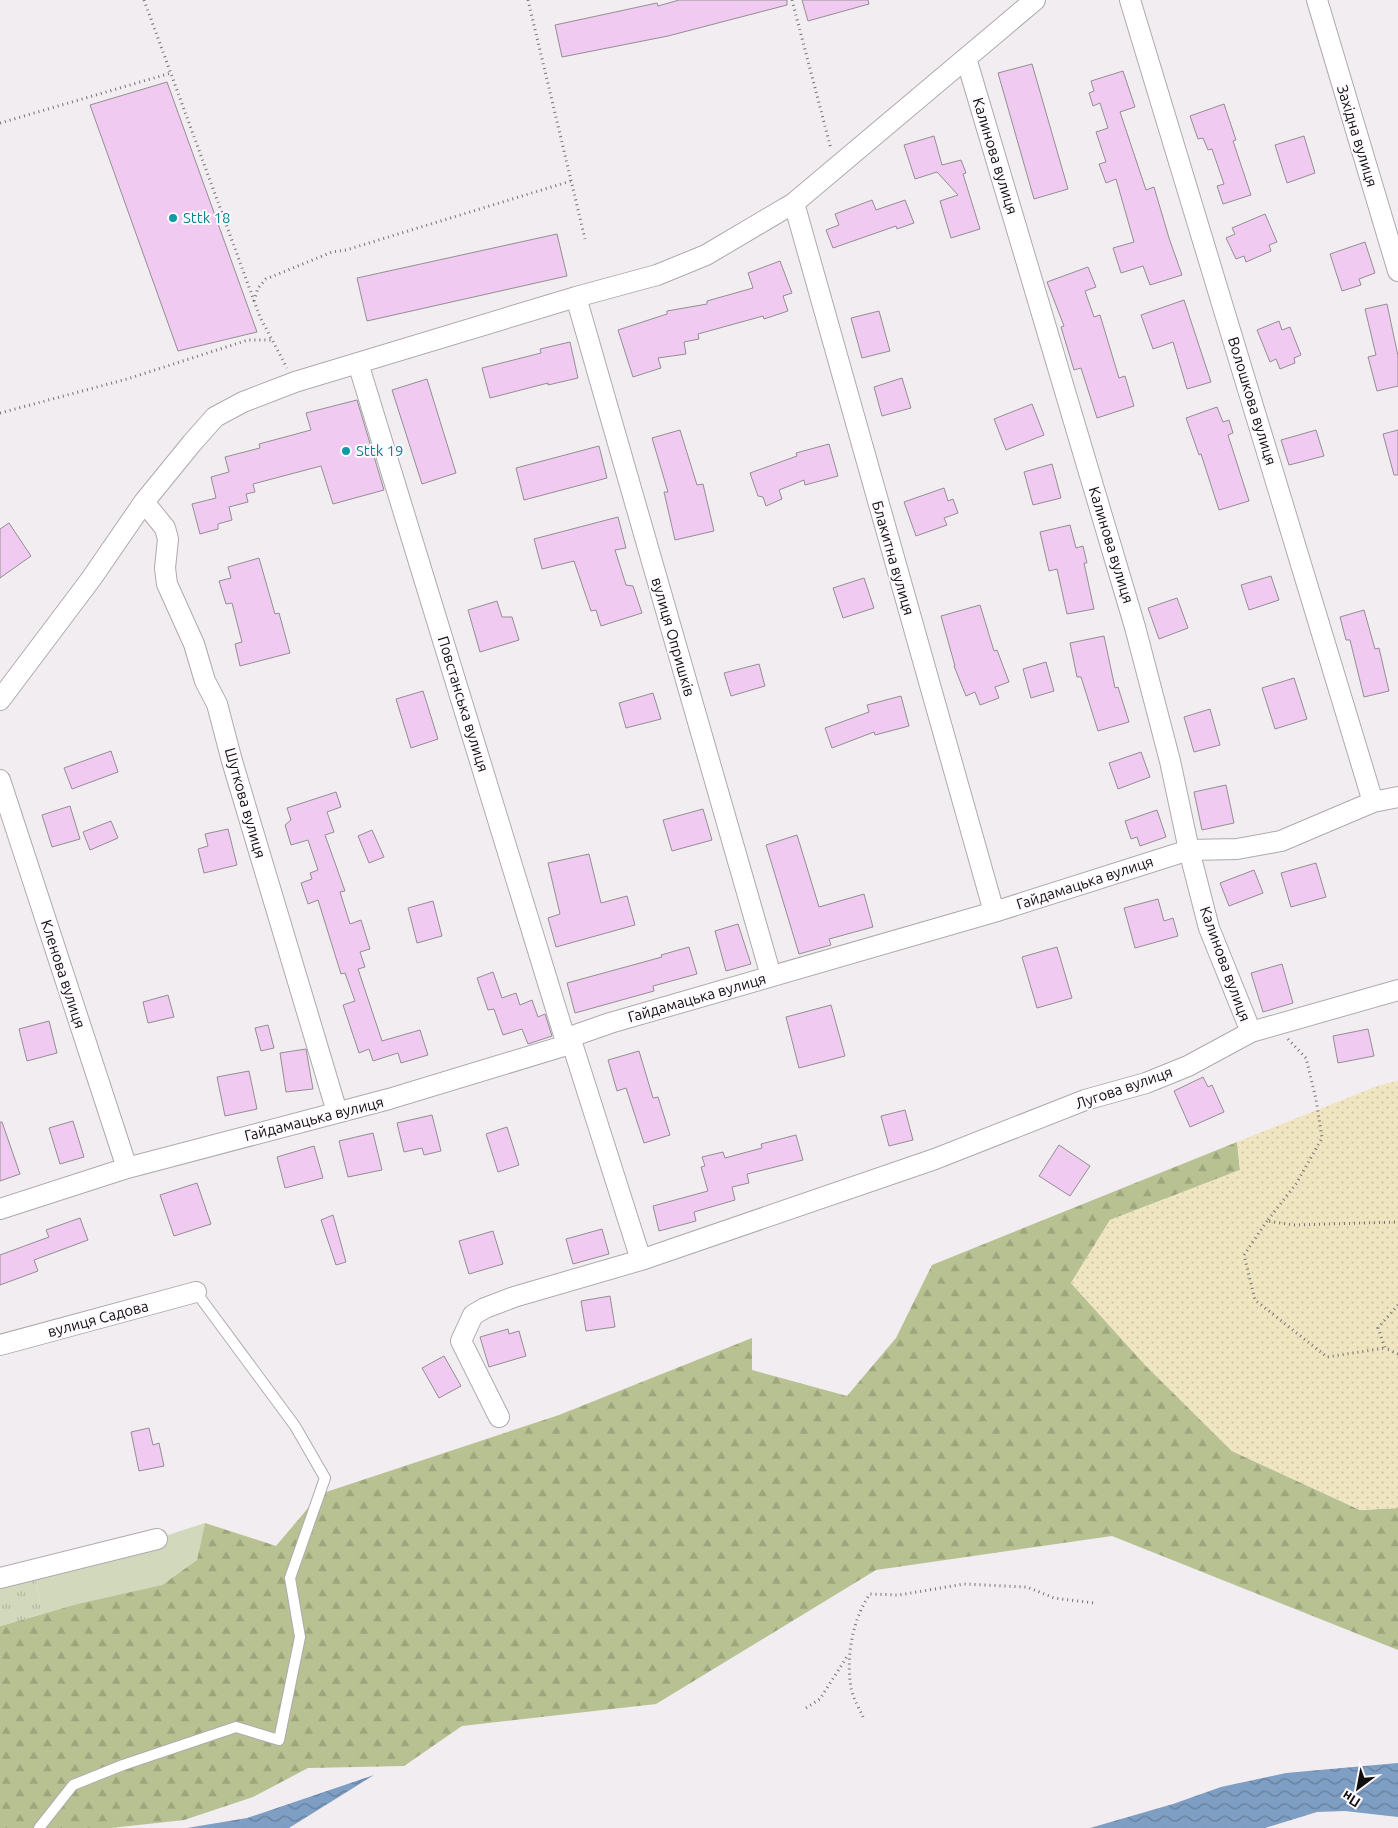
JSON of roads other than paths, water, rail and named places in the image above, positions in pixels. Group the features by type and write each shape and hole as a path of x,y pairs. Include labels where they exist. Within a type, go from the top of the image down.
{"street":[{"path":"0,700 91,579 144,502 215,417 243,402 295,382 576,297 657,275 706,255 794,203 1035,0"},
{"name":"Волошкова вулиця","path":"1130,0 1373,802"},
{"name":"Західна вулиця","path":"1317,0 1398,271"},
{"name":"Калинова вулиця","path":"966,58 1135,627 1170,761 1189,850 1209,928 1251,1032"},
{"name":"Блакитна вулиця","path":"794,203 994,912"},
{"name":"вулиця Опришків","path":"576,297 772,976"},
{"name":"Повстанська вулиця","path":"358,363 569,1041 640,1260"},
{"name":"Шуткова вулиця","path":"144,502 165,528 168,539 165,568 167,584 194,644 205,681 217,704 337,1112"},
{"name":"Кленова вулиця","path":"0,780 127,1168"},
{"name":"Гайдамацька вулиця","path":"0,1209 127,1168 389,1100 569,1041 610,1023 994,912 1189,850 1237,849 1281,841 1373,802 1398,798"},
{"name":"Лугова вулиця","path":"499,1417 461,1341 473,1314 484,1308 514,1297 640,1260 935,1159 1085,1100 1146,1084 1188,1066 1251,1032 1398,990"},
{"name":"вулиця Садова","path":"0,1345 196,1292"},
{"path":"0,1578 156,1538"}],"lane":[{"path":"39,1828 73,1785 123,1765 236,1727 279,1740 300,1637 290,1578 325,1478 295,1426 196,1292"}],"water":[{"path":"1398,1763 1398,1817 1345,1811 1317,1812 1265,1828 1090,1828 1173,1804 1221,1787 1286,1773"},
{"path":"374,1775 289,1828 187,1828 247,1818"}],"place":[{"name":"Sttk 18","path":"173,218"},
{"name":"Sttk 19","path":"346,451"}]}
